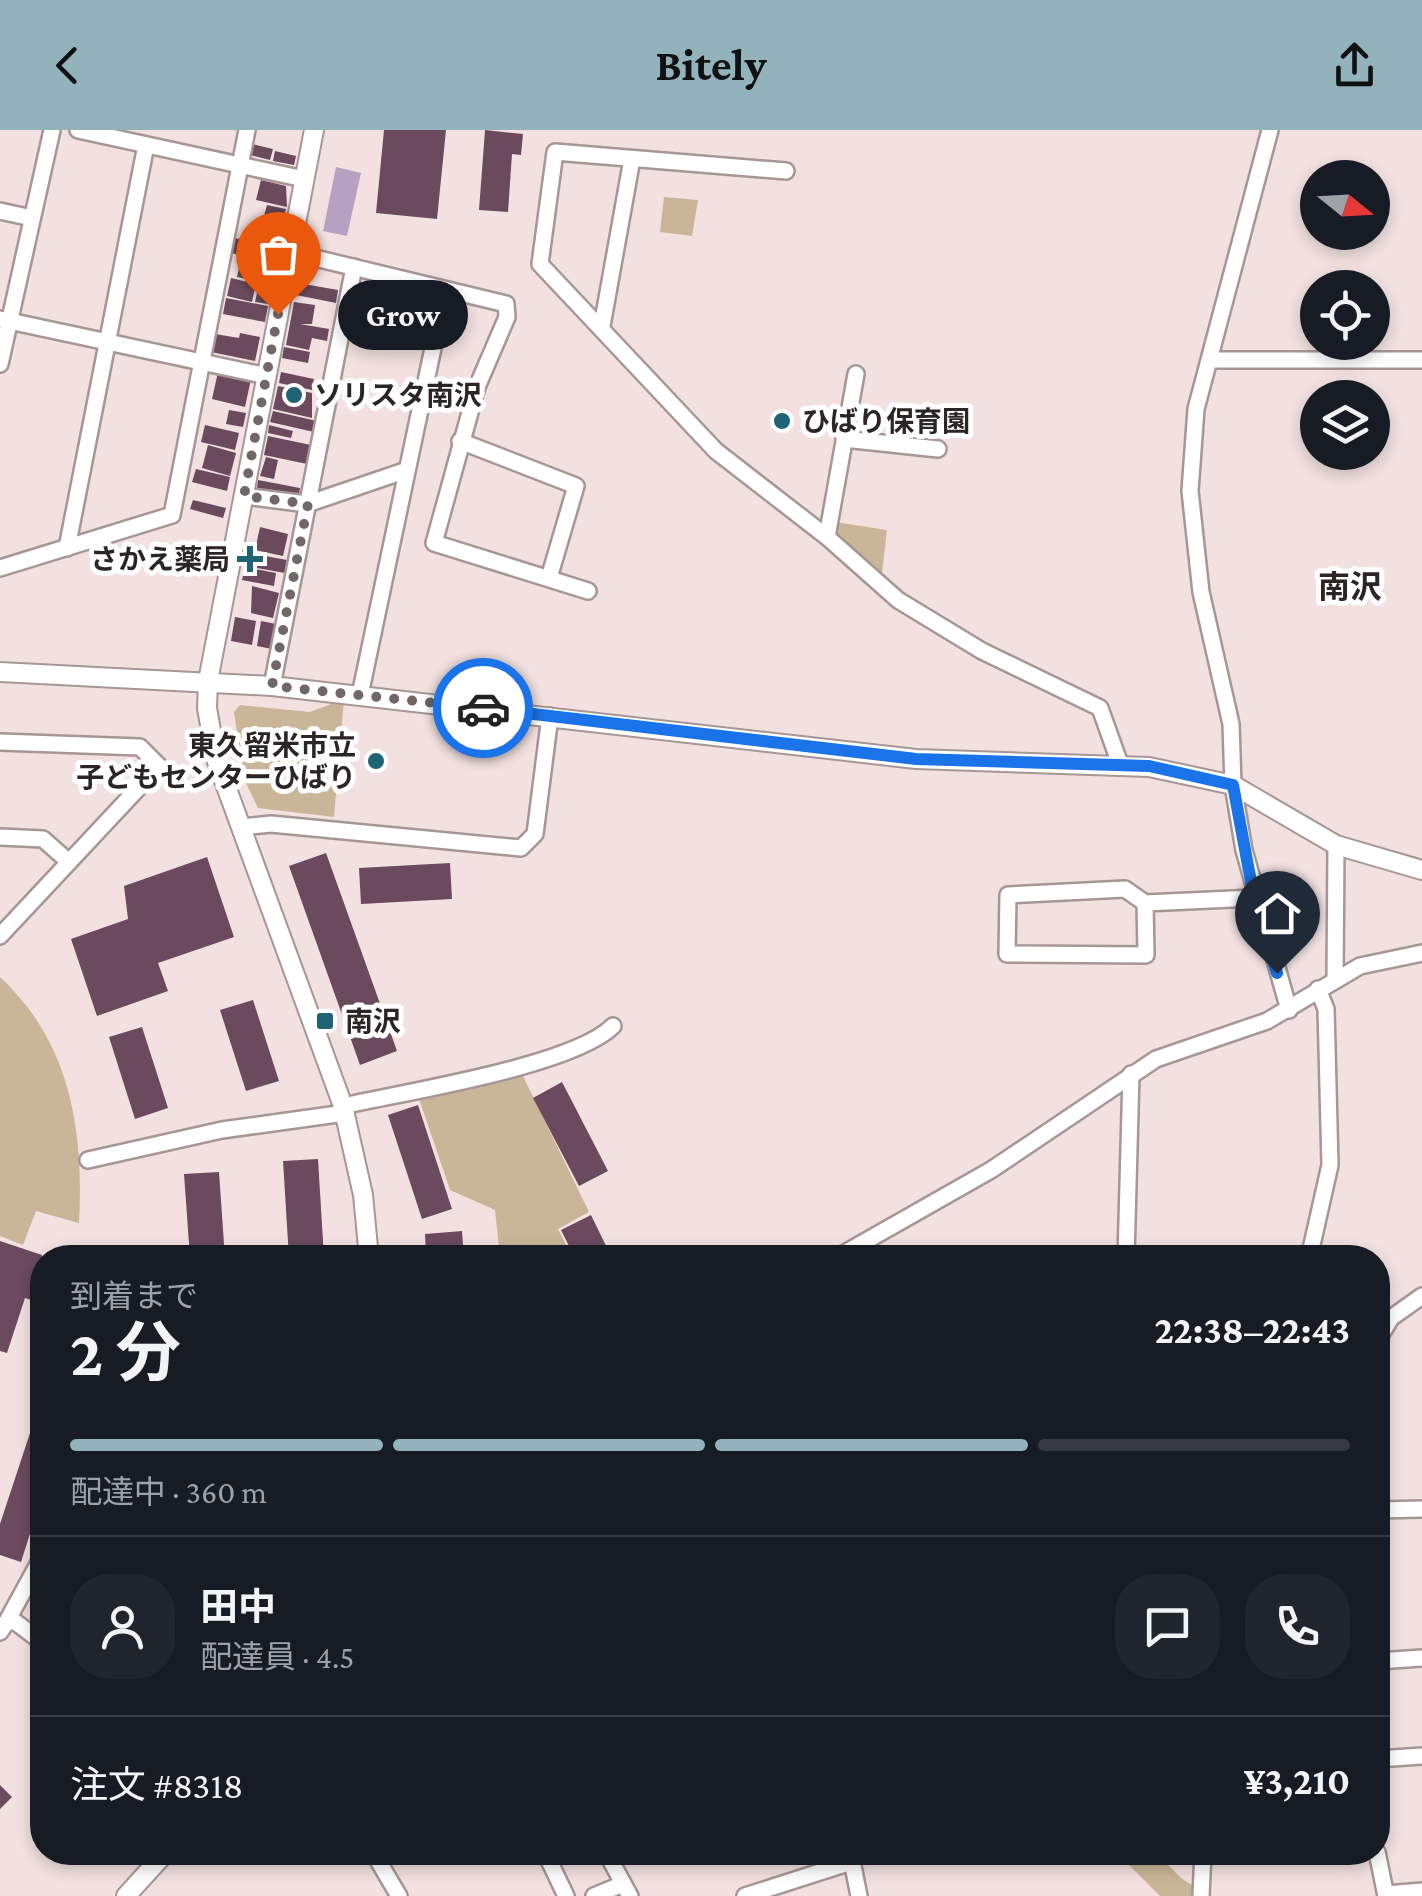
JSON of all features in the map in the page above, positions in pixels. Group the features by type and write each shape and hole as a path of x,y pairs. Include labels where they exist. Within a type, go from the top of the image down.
{"street":[{"path":"0,364 5,320 52,130"},
{"path":"78,130 304,179"},
{"path":"0,568 172,516 248,130"},
{"path":"314,130 208,680 212,742 344,1110 363,1195 369,1245"},
{"path":"1270,130 1196,408 1190,491 1201,592 1231,724 1233,785 1254,898 1289,1010"},
{"path":"67,548 146,145"},
{"path":"786,171 555,152 540,264 716,451 827,537 917,614 1100,708 1120,764"},
{"path":"602,326 632,158"},
{"path":"0,212 32,218"},
{"path":"290,252 506,304 508,316 460,440 434,543 588,590"},
{"path":"272,686 354,267"},
{"path":"360,695 446,291"},
{"path":"5,320 267,376"},
{"path":"1210,360 1422,360"},
{"path":"827,537 856,374"},
{"path":"844,439 938,448"},
{"path":"460,440 576,486 549,578"},
{"path":"244,496 308,504 406,470"},
{"path":"0,672 272,686 916,759 1120,764 1172,770 1233,785 1336,845 1422,870"},
{"path":"241,827 285,825 521,848 535,834 550,716"},
{"path":"0,742 140,746 159,766 0,936"},
{"path":"0,838 43,838 69,862"},
{"path":"1335,979 1336,845"},
{"path":"1145,903 1146,956 1006,954 1008,895 1125,889 1145,903 1254,898"},
{"path":"859,1245 991,1170 1156,1059 1224,1038 1289,1010 1360,966 1422,953"},
{"path":"1312,1245 1330,1165 1326,1009 1318,989"},
{"path":"88,1160 222,1130 344,1110 538,1060 602,1038 613,1026"},
{"path":"1126,1245 1131,1074"},
{"path":"1390,1321 1422,1296"},
{"path":"1390,1510 1422,1509"},
{"path":"3,1627 30,1579"},
{"path":"3,1627 21,1624 30,1632"},
{"path":"1390,1660 1422,1658"},
{"path":"1390,1758 1422,1756"},
{"path":"126,1896 154,1865"},
{"path":"381,1865 399,1896"},
{"path":"550,1865 566,1896"},
{"path":"594,1896 627,1890 613,1865"},
{"path":"744,1896 829,1865"},
{"path":"853,1865 859,1896"},
{"path":"1201,1896 1202,1865"},
{"path":"1380,1865 1386,1895 1422,1891"}],"shaded area":[{"path":"336,167 361,173 347,236 323,231"},
{"path":"664,197 698,200 692,236 660,232"},
{"path":"835,522 887,530 882,573 834,533"},
{"path":"344,699 334,817 258,808 244,779 234,712 240,705 310,712"},
{"path":"0,977 43,1030 58,1060 68,1090 79,1155 79,1223 36,1211 23,1245 0,1236"},
{"path":"520,1070 589,1212 558,1229 566,1245 499,1245 495,1210 450,1190 417,1093"},
{"path":"1129,1865 1168,1865 1209,1896 1160,1896"}],"building":[{"path":"384,130 446,130 437,219 376,213"},
{"path":"485,130 523,134 521,155 512,154 508,212 479,210"},
{"path":"252,144 273,149 270,160 250,155"},
{"path":"275,151 296,156 294,165 273,161"},
{"path":"261,180 286,186 287,207 256,200"},
{"path":"267,205 286,209 282,224 263,220"},
{"path":"256,221 282,227 279,243 253,237"},
{"path":"234,238 279,247 275,263 231,253"},
{"path":"241,259 275,266 271,284 237,277"},
{"path":"231,278 256,284 252,302 227,296"},
{"path":"298,283 338,290 336,303 296,295"},
{"path":"257,293 270,296 268,304 255,302"},
{"path":"226,298 268,306 265,322 223,314"},
{"path":"294,302 315,305 312,324 300,324 329,329 327,341 312,338 309,350 286,345"},
{"path":"240,333 260,337 255,361 211,352 215,334 239,338"},
{"path":"284,347 310,352 308,363 282,358"},
{"path":"218,372 251,379 245,407 212,399"},
{"path":"281,372 314,379 312,390 279,383"},
{"path":"278,386 312,393 312,418 273,409"},
{"path":"229,410 246,413 243,427 226,424"},
{"path":"273,411 317,421 314,432 270,422"},
{"path":"205,425 239,433 235,450 201,442"},
{"path":"269,425 293,431 291,438 268,433"},
{"path":"268,436 311,445 307,464 264,455"},
{"path":"208,445 236,453 230,476 202,468"},
{"path":"266,457 278,460 274,479 260,476"},
{"path":"196,469 230,477 227,491 192,482"},
{"path":"258,480 300,488 299,495 257,488"},
{"path":"193,500 226,508 223,518 190,509"},
{"path":"260,527 288,534 283,556 255,550"},
{"path":"248,553 287,560 285,573 245,566"},
{"path":"245,567 276,573 274,586 242,580"},
{"path":"252,586 279,593 273,618 251,613"},
{"path":"235,617 256,621 252,645 231,641"},
{"path":"261,621 276,624 272,649 257,646"},
{"path":"326,853 397,1051 360,1065 289,866"},
{"path":"207,857 234,937 158,963 168,991 97,1016 71,939 128,919 124,886"},
{"path":"450,863 452,899 361,904 359,868"},
{"path":"253,1000 279,1081 246,1091 220,1010"},
{"path":"142,1027 168,1108 135,1119 109,1037"},
{"path":"562,1082 608,1171 579,1186 533,1098"},
{"path":"418,1105 452,1209 422,1219 388,1115"},
{"path":"318,1159 323,1245 288,1245 283,1161"},
{"path":"219,1172 224,1245 189,1245 184,1174"},
{"path":"591,1215 606,1245 568,1245 561,1230"},
{"path":"462,1231 463,1245 425,1245 425,1234"},
{"path":"0,1241 30,1251 30,1300 25,1298 7,1353 0,1351"},
{"path":"30,1433 30,1534 21,1562 0,1555 0,1524"},
{"path":"0,1785 12,1797 0,1809"}],"way so far":[{"path":"278,314 244,496 308,504 272,686 483,708"}],"place":[{"name":"Grow","path":"278,314"},
{"name":"ソリスタ南沢","path":"294,395"},
{"name":"ひばり保育園","path":"782,421"},
{"name":"さかえ薬局","path":"250,559"},
{"name":"東久留米市立 子どもセンターひばり","path":"376,761"},
{"name":"南沢","path":"325,1021"}],"district":[{"name":"南沢","path":"1350,587"}],"route":[{"path":"483,708 916,759 1149,766 1233,785 1254,898 1277,973"}]}
